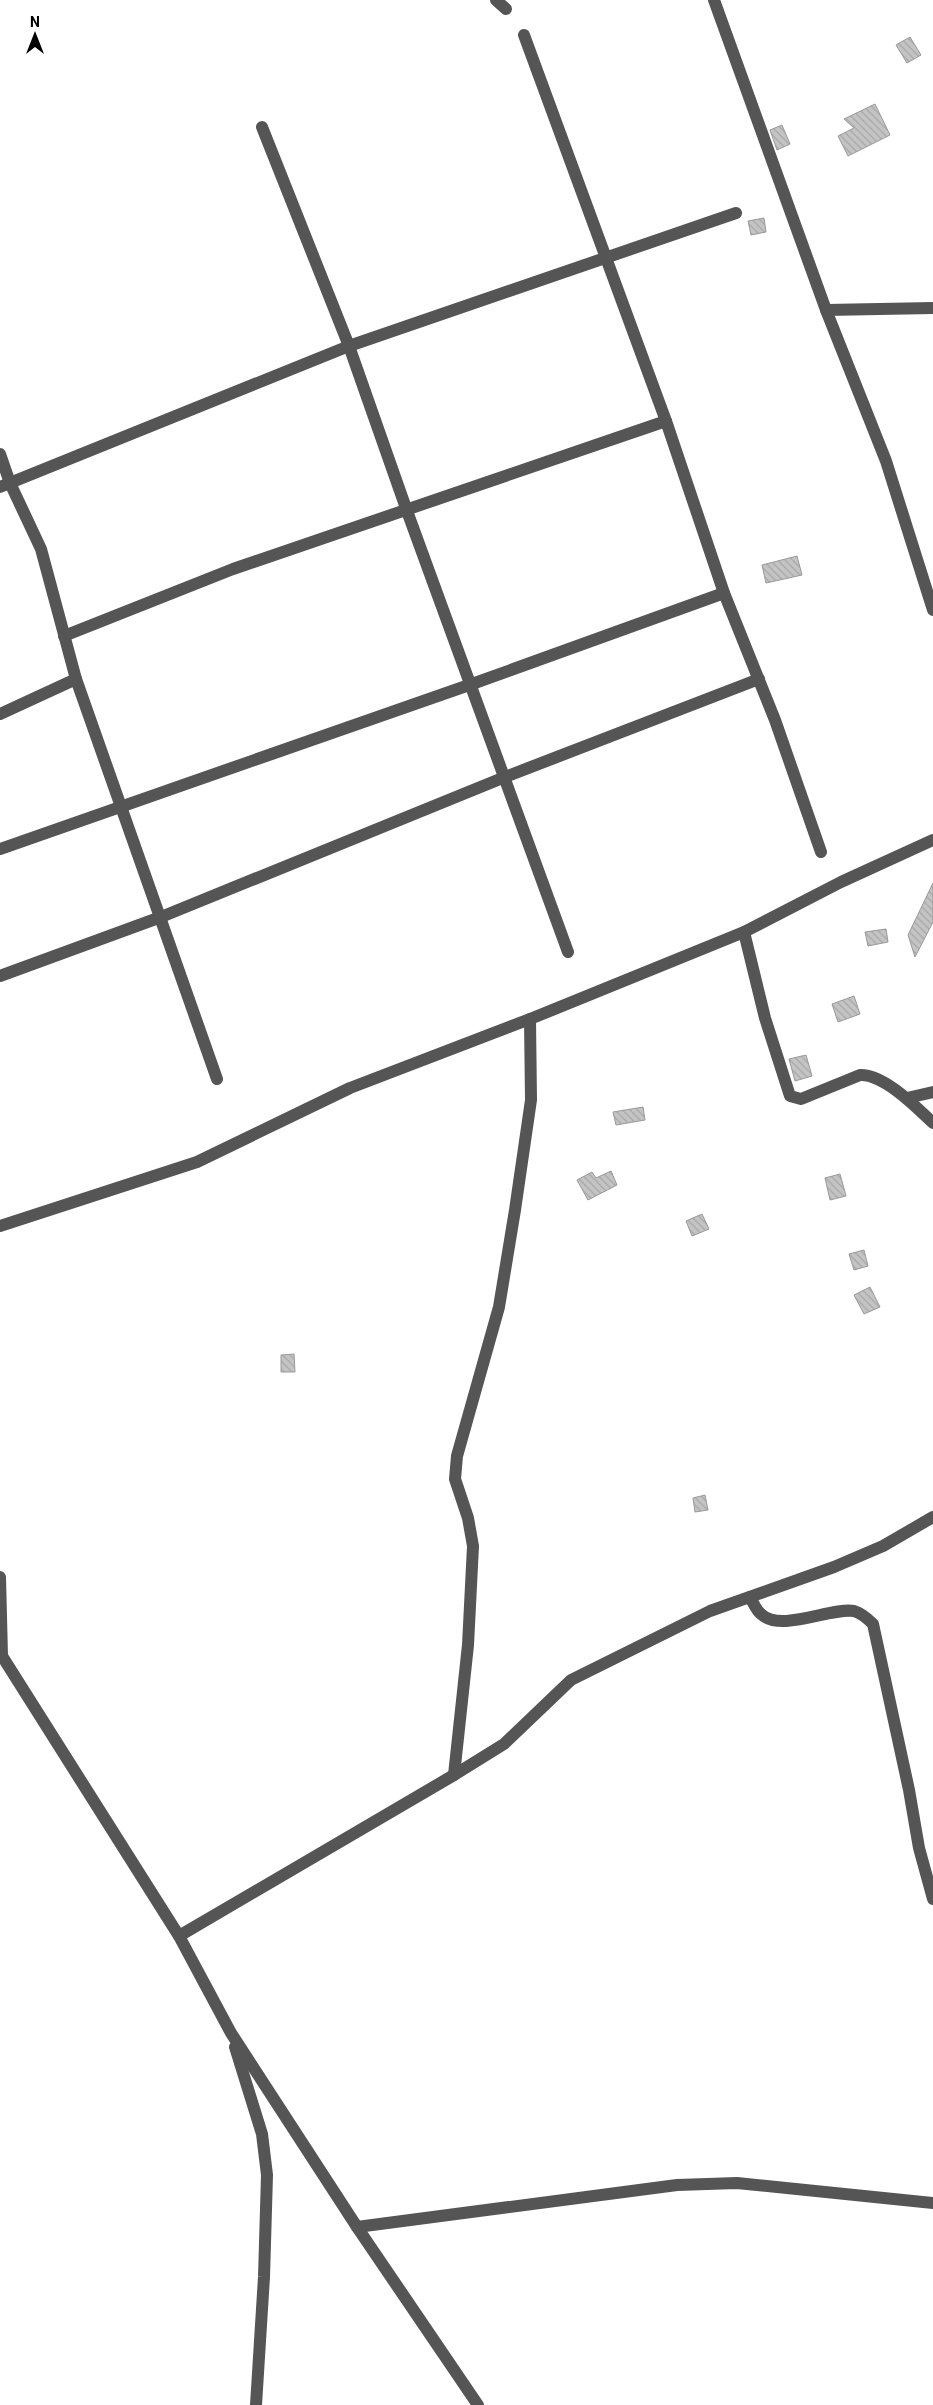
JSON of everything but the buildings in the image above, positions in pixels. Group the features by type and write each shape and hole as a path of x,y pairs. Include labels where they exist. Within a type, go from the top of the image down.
{"street":[{"path":"496,0 506,10"},
{"path":"714,0 826,310 886,461 933,610"},
{"path":"524,35 666,421 724,593 759,680 821,852"},
{"path":"262,127 349,346 407,511 472,684 568,952"},
{"path":"5,485 349,346 736,213"},
{"path":"826,310 933,308"},
{"path":"64,636 232,569 407,511 666,421"},
{"path":"0,454 5,485 40,549 76,679 217,1079"},
{"path":"0,849 472,684 724,593"},
{"path":"0,714 76,679"},
{"path":"0,976 161,918 505,777 759,680"},
{"path":"0,1226 197,1162 350,1088 530,1019 744,932 841,882 933,840"},
{"path":"744,932 766,1018 790,1096 801,1099 860,1075 869,1074 907,1098 933,1123"},
{"path":"454,1775 468,1645 473,1546 468,1518 455,1479 457,1456 499,1307 531,1100 530,1019"},
{"path":"907,1098 933,1092"},
{"path":"179,1936 504,1744 571,1680 710,1611 834,1567 883,1546 933,1517"},
{"path":"0,1577 1,1662 179,1936 231,2033 357,2227 478,2405"},
{"path":"750,1597 761,1614 772,1620 784,1621 853,1611 865,1617 873,1624 909,1790 919,1848 933,1899"},
{"path":"231,2033 262,2134 267,2175 264,2277 256,2405"},
{"path":"357,2227 677,2185 746,2184 933,2203"}]}
